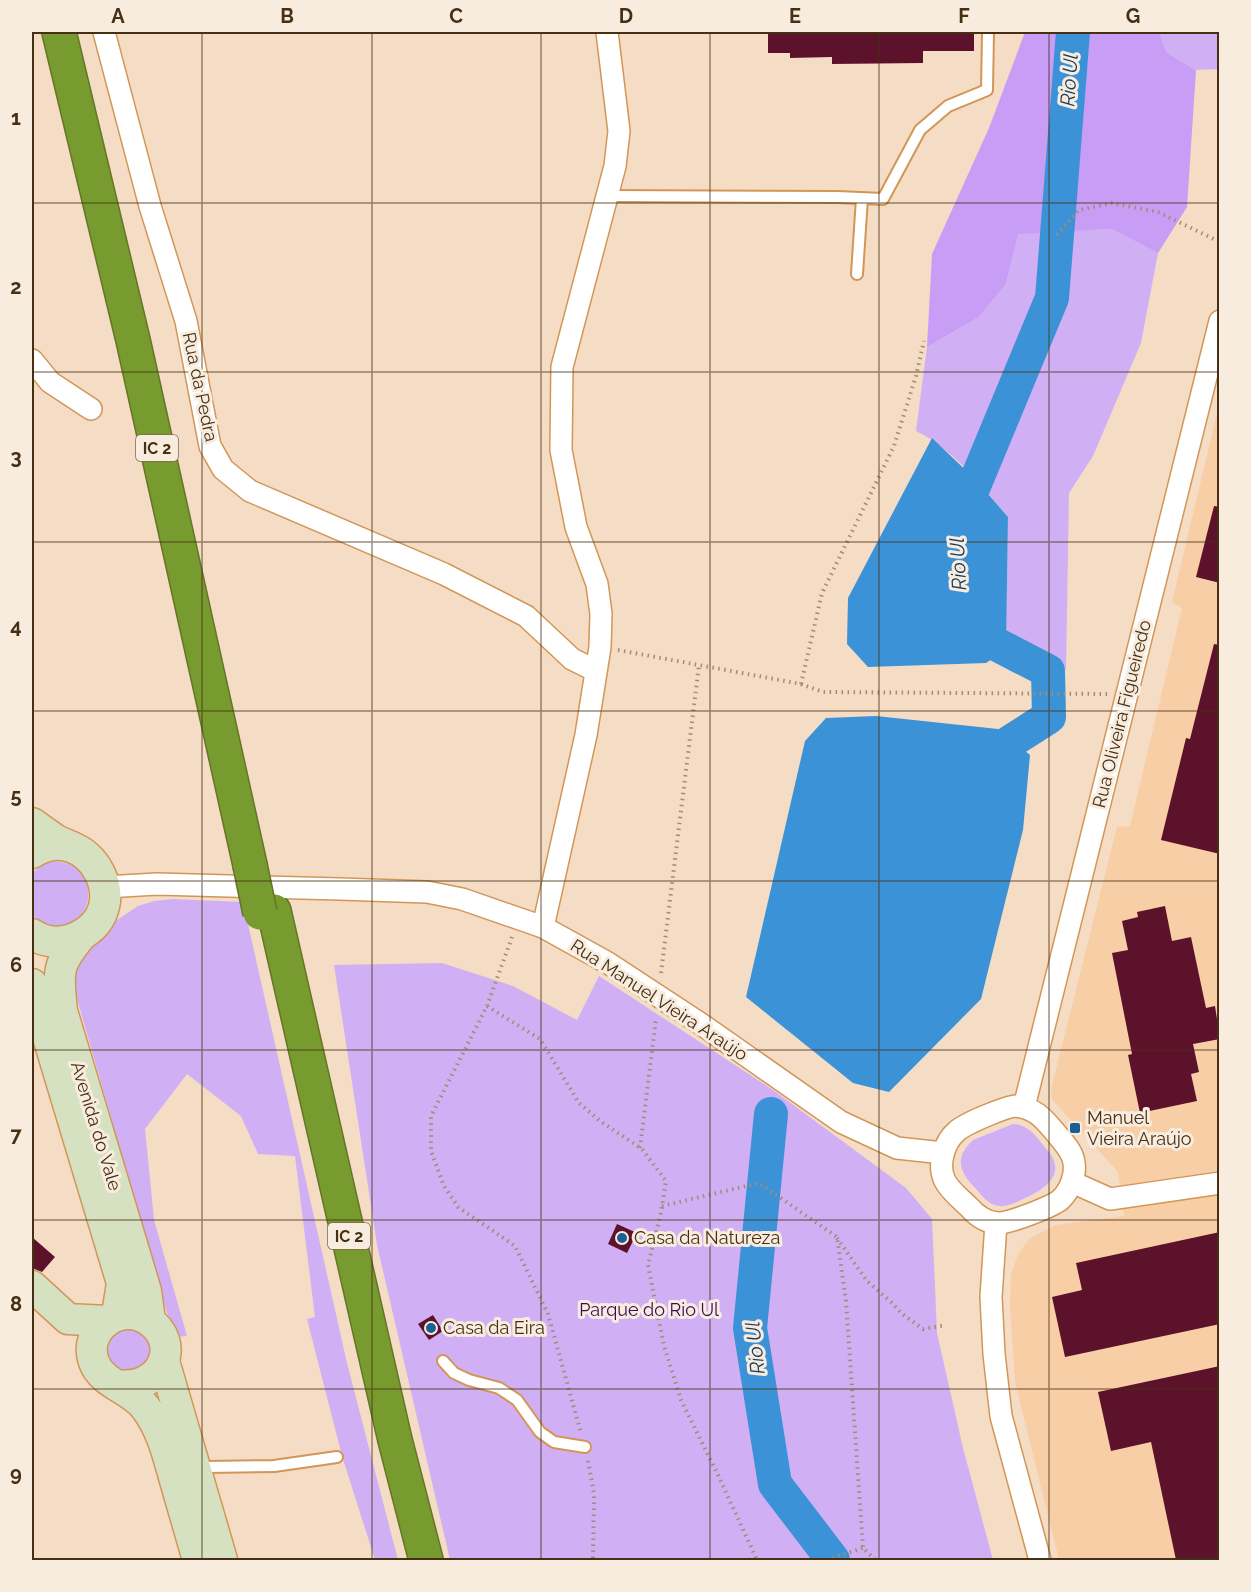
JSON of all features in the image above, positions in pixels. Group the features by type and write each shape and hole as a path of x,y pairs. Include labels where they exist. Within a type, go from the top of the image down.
{"highway":[{"name":"IC 2","path":"59,32 257,865"},
{"name":"IC 2","path":"77,32 150,334 267,912 378,1431 411,1560"},
{"name":"IC 2","path":"267,912 426,1560"}],"main road":[{"path":"32,823 56,840 80,851 92,860 101,873 105,887"},
{"path":"32,853 51,845 66,846 80,851"},
{"name":"Avenida do Vale","path":"105,887 105,902 101,915 64,957 58,979 62,1011 146,1291 150,1320 164,1338 164,1361 222,1560"},
{"path":"32,934 51,942 66,941 81,936"},
{"name":"Avenida do Vale","path":"32,984 122,1282 112,1318 99,1329 94,1340 92,1351 94,1362"},
{"path":"32,1286 68,1319 112,1318 129,1313 150,1320"},
{"path":"32,1308 94,1362 99,1372 107,1380 118,1385 129,1387 147,1381 159,1371 164,1361"},
{"path":"118,1385 143,1405 160,1431 198,1560"}],"street":[{"name":"Rua da Pedra","path":"104,32 143,183 186,321 210,446 223,469 250,491 444,574 526,616 572,659 596,671"},
{"path":"543,927 586,735 600,647 597,584 576,527 561,450 562,367 615,166 618,131 607,32"},
{"name":"Rua Oliveira Figueiredo","path":"1024,1107 1220,321"},
{"path":"32,360 51,382 91,409"},
{"name":"Rua Manuel Vieira Araújo","path":"105,887 157,884 427,892 462,899 543,927 608,963 841,1122 897,1148 943,1153"},
{"path":"1006,1107 1024,1107 1041,1115 1072,1153 1075,1163 1072,1182 1059,1201 1016,1220 996,1223 985,1220 976,1215 945,1182 943,1153 959,1129 1006,1107"},
{"path":"1072,1182 1110,1199 1220,1183"},
{"path":"996,1223 992,1297 994,1354 1001,1416 1040,1560"}],"lane":[{"path":"608,196 883,199 920,130 948,106 987,90 988,32"},
{"path":"856,274 862,198"},
{"path":"443,1360 454,1373 469,1380 499,1388 517,1400 540,1432 554,1442 585,1447"},
{"path":"196,1469 274,1466 337,1457"}],"path":[{"path":"1057,236 1078,210 1112,203 1158,212 1220,242"},
{"path":"801,684 822,593 894,446 916,376 924,341"},
{"path":"600,647 801,684 823,692 1127,695"},
{"path":"662,973 699,665"},
{"path":"515,928 487,1006 431,1116 431,1151 444,1186 458,1208 515,1246 548,1314 585,1447 594,1494 592,1560"},
{"path":"487,1006 540,1039 579,1103 600,1121 640,1148 666,1181 648,1265 664,1346 681,1400 757,1560"},
{"path":"640,1148 656,1019"},
{"path":"662,1206 759,1183 837,1237 867,1281 901,1313 923,1329 946,1325"},
{"path":"837,1237 846,1301 863,1548 875,1560"},
{"path":"827,1560 863,1548"}],"shaded area":[{"path":"1025,32 1159,32 1167,53 1196,70 1187,207 1158,253 1111,229 1018,234 1006,284 979,317 927,347 932,254 989,128"},
{"path":"1219,405 1219,1560 1059,1560 1015,1382 1010,1306 1011,1275 1018,1254 1029,1239 1044,1231 1056,1225 1124,1216 1118,1172 1052,1099 1051,1089 1117,827 1130,826 1182,608 1172,602"}],"green space":[{"path":"1159,32 1219,32 1219,69 1196,70 1167,53"},
{"path":"1111,229 1158,253 1141,343 1093,456 1069,493 1066,670 1006,646 1008,517 954,458 942,447 916,431 927,347 979,317 1006,284 1018,233"},
{"path":"54,861 70,865 81,873 87,885 88,897 85,909 78,919 67,925 46,924 32,914 32,873 44,864"},
{"path":"173,899 243,902 347,1363 398,1560 375,1560 342,1456 307,1319 315,1317 295,1156 258,1154 241,1116 187,1074 145,1129 154,1220 187,1336 174,1337 71,978 80,957 117,920 138,906"},
{"name":"Parque do Rio Ul","path":"442,963 513,986 577,1020 599,976 773,1090 906,1188 932,1219 937,1333 963,1448 993,1560 450,1560 377,1245 334,965"},
{"path":"1013,1124 1029,1130 1040,1141 1053,1159 1054,1174 1040,1190 1016,1203 995,1205 984,1198 966,1178 961,1160 963,1153 973,1140"},
{"path":"129,1329 144,1335 150,1350 144,1365 129,1371 114,1365 108,1350 114,1335"}],"water":[{"path":"932,438 976,480 1008,517 1006,650 986,663 868,667 847,644 848,598"},
{"path":"876,716 998,729 1030,755 1023,830 981,999 889,1092 853,1083 746,997 805,741 826,718"}],"building":[{"path":"768,32 974,32 974,51 923,51 923,63 832,64 832,57 790,58 790,53 768,53"},
{"path":"1214,506 1220,507 1220,583 1196,577"},
{"path":"1214,644 1220,645 1220,854 1161,840 1186,738 1190,739"},
{"path":"1165,906 1172,941 1191,937 1206,1008 1215,1006 1220,1039 1193,1044 1199,1072 1191,1074 1197,1101 1140,1113 1128,1055 1132,1054 1112,953 1128,950 1122,921 1138,917 1137,912"},
{"name":"Casa da Natureza","path":"617,1224 637,1233 627,1253 608,1244"},
{"path":"1220,1232 1220,1324 1065,1357 1052,1297 1082,1290 1076,1263"},
{"path":"32,1237 55,1257 42,1272 32,1268"},
{"name":"Casa da Eira","path":"433,1315 443,1331 429,1340 418,1324"},
{"path":"1220,1366 1220,1560 1176,1560 1151,1442 1111,1451 1098,1392"}],"waterway":[{"name":"Rio Ul","path":"959,522 1052,298 1073,32"},
{"name":"Rio Ul","path":"973,619 988,640 1048,671 1049,717 974,765"},
{"name":"Rio Ul","path":"771,1114 750,1328 775,1484 833,1560"}],"place":[{"name":"Manuel Vieira Araújo","path":"1075,1128"},
{"name":"Casa da Natureza","path":"622,1238"},
{"name":"Casa da Eira","path":"431,1328"}]}
